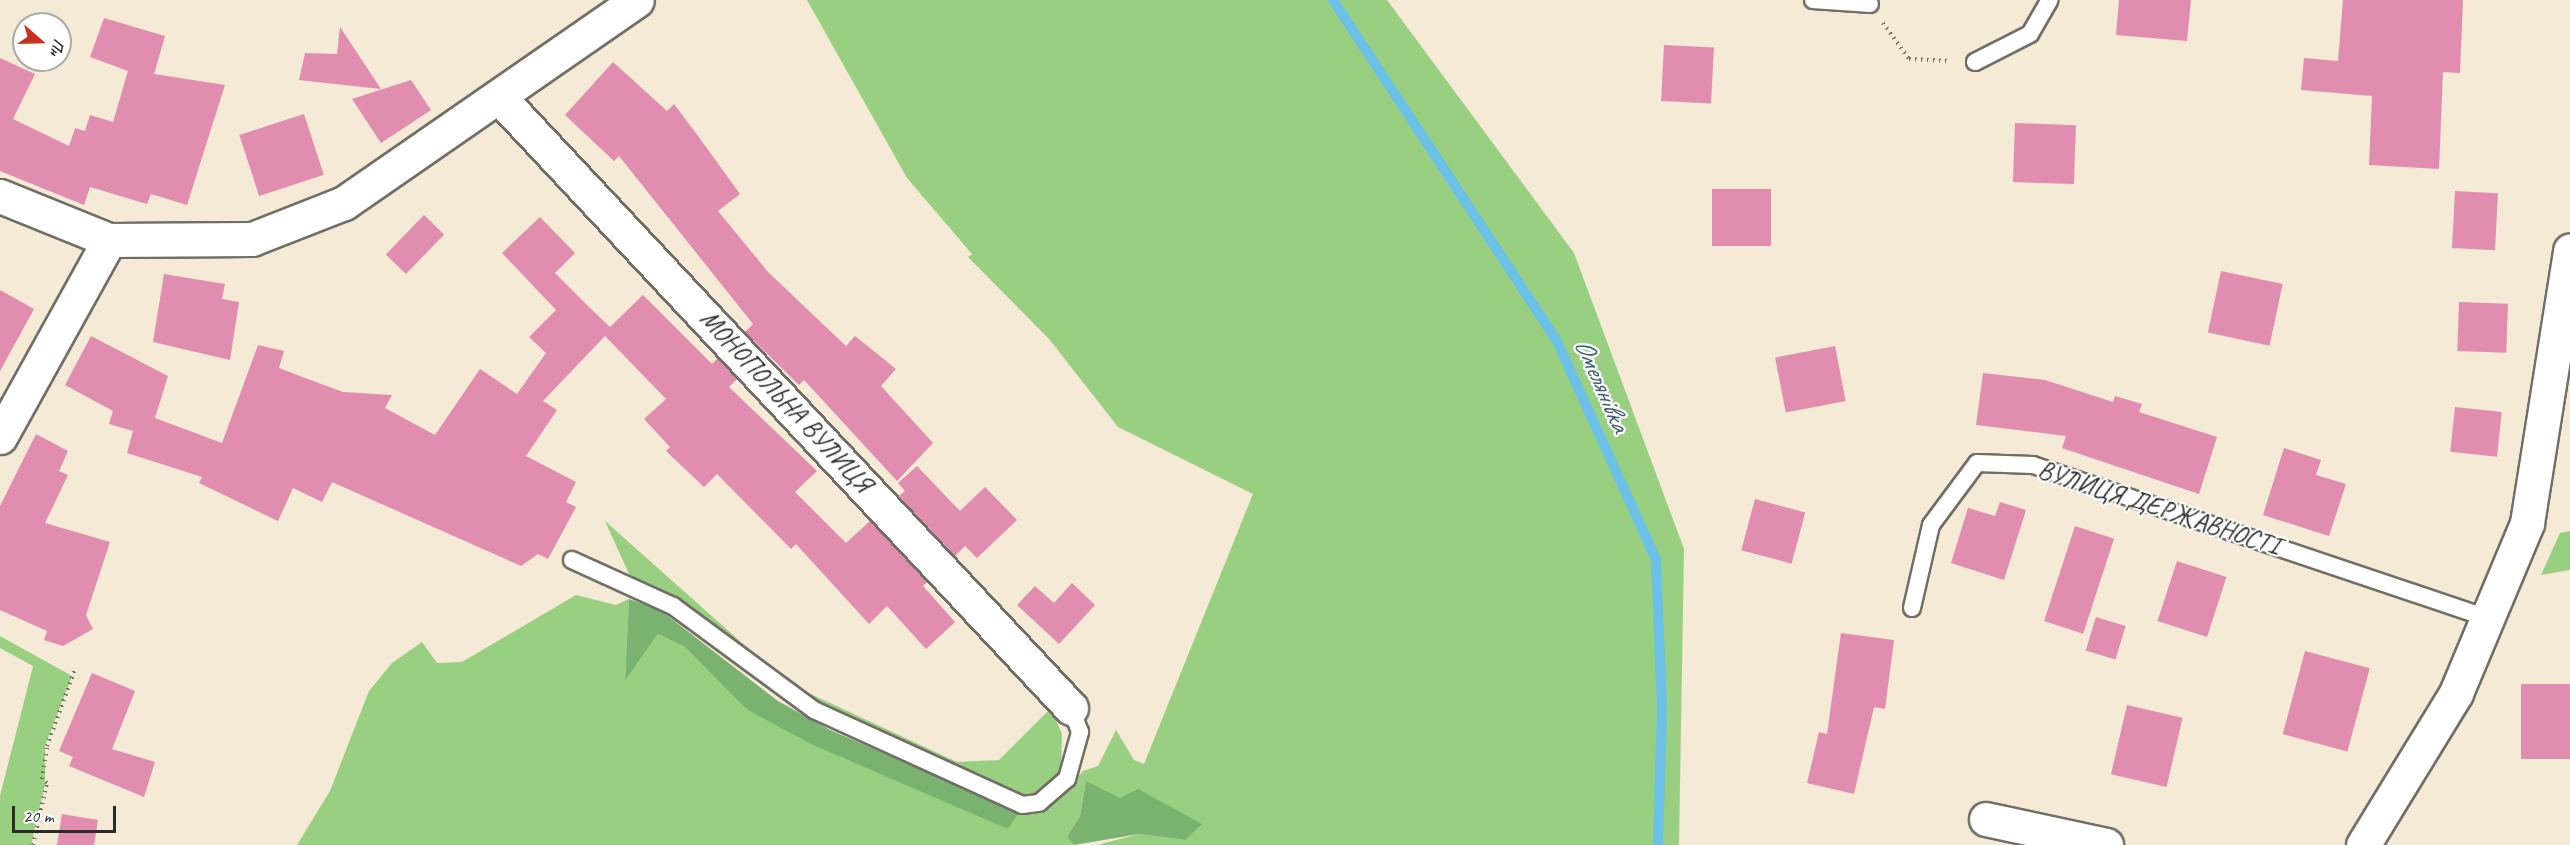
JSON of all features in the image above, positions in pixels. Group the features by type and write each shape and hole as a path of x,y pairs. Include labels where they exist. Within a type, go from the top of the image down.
{"street":[{"path":"0,196 109,240 252,239 320,215 499,97 637,0"},
{"name":"МОНОПОЛЬНА ВУЛИЦЯ","path":"499,97 1071,708"},
{"path":"0,437 109,240"},
{"path":"2363,845 2445,714 2491,619 2527,523 2570,250"},
{"path":"1986,819 2106,845"}],"lane":[{"path":"1813,0 1870,4"},
{"path":"1975,63 2030,34 2050,0"},
{"name":"ВУЛИЦЯ ДЕРЖАВНОСТІ","path":"1912,608 1931,525 1977,463 2033,465 2491,619"},
{"path":"573,560 674,606 814,710 1022,805 1039,803 1067,779 1080,732 1071,708"}],"path":[{"path":"1870,4 1908,59 1975,63"},
{"path":"33,845 47,783 42,778 47,746 75,669"}],"green space":[{"path":"807,0 1387,0 1574,253 1684,549 1679,845 1097,845 1139,834 1185,840 1086,781 1080,816 1067,837 1074,845 297,845 330,791 369,691 392,663 422,642 437,663 462,662 576,595 616,605 629,599 625,681 658,634 685,647 746,709 1008,829 1020,811 1038,811 1061,798 1083,771 1098,766 1116,730 1134,760 1144,764 1253,494 1118,427 1049,339 968,257 972,254 907,178"},
{"path":"605,521 787,683 957,762 999,760 1051,708 1062,734 1061,775 1038,797 1018,796 834,715 780,684 675,601 629,574"},
{"path":"2570,531 2570,570 2541,575 2560,533"},
{"path":"629,599 660,610 778,701 830,730 1020,811 1008,829 811,744 746,709 685,647 658,634 625,681"},
{"path":"0,636 72,676 45,746 45,784 31,845 0,845 0,796 33,666 0,648"},
{"path":"1086,781 1120,798 1138,789 1202,824 1185,840 1139,834 1074,845 1067,837 1080,816"}],"building":[{"path":"2119,0 2191,0 2187,41 2116,35"},
{"path":"2343,0 2463,0 2460,73 2443,72 2439,169 2369,165 2372,96 2301,90 2304,58 2338,61"},
{"path":"104,18 165,36 154,74 225,85 187,205 151,194 147,204 90,187 84,205 0,171 0,58 12,63 12,72 35,74 13,119 69,146 75,128 85,131 90,115 113,122 128,71 90,57"},
{"path":"340,27 381,89 299,80 305,53 337,54"},
{"path":"1664,45 1714,48 1711,104 1661,101"},
{"path":"613,62 667,111 674,104 698,136 740,194 718,211 768,272 846,346 855,336 896,369 881,386 933,443 897,481 804,380 799,385 745,332 753,324 619,156 614,161 565,115"},
{"path":"411,80 431,110 381,143 352,99"},
{"path":"304,114 324,175 259,196 239,135"},
{"path":"2015,123 2076,125 2074,184 2013,182"},
{"path":"1712,189 1771,189 1771,246 1712,246"},
{"path":"2455,191 2498,193 2495,250 2452,248"},
{"path":"424,215 444,234 406,274 386,255"},
{"path":"540,217 575,253 555,273 590,308 610,327 643,295 712,364 718,358 737,379 729,387 817,471 795,492 846,543 870,521 927,582 923,586 955,622 926,649 887,606 869,624 796,544 791,549 717,474 704,487 666,451 670,447 644,419 666,399 605,336 543,401 557,410 526,456 576,482 566,502 576,507 548,559 538,554 521,566 332,482 322,502 293,488 278,521 199,483 202,477 127,453 133,431 109,424 113,411 65,385 91,336 168,376 155,418 222,443 258,345 284,351 279,368 305,378 343,392 392,395 385,408 435,435 480,369 517,394 546,353 529,337 556,310 502,253"},
{"path":"2221,271 2283,284 2270,346 2208,333"},
{"path":"164,274 225,284 222,299 239,302 230,360 153,342"},
{"path":"0,290 34,309 0,371"},
{"path":"2459,302 2508,304 2506,353 2457,351"},
{"path":"1835,346 1846,401 1786,413 1775,358"},
{"path":"1983,373 2045,380 2113,402 2115,396 2142,404 2139,412 2217,437 2199,494 2062,448 2066,436 1976,425"},
{"path":"2455,407 2502,412 2497,457 2450,452"},
{"path":"36,434 68,451 59,471 68,475 45,523 110,542 86,615 93,629 63,646 44,640 47,631 0,610 0,506"},
{"path":"2284,448 2321,460 2316,475 2346,484 2329,536 2263,515"},
{"path":"917,466 960,511 985,487 1017,520 977,558 965,546 955,556 899,496 905,491 898,483"},
{"path":"1755,499 1805,512 1792,564 1741,550"},
{"path":"2000,502 2026,510 2004,580 1951,563 1968,508 1995,516"},
{"path":"2075,526 2114,539 2083,634 2044,621"},
{"path":"2177,561 2226,577 2207,637 2158,621"},
{"path":"1072,583 1095,605 1059,644 1017,605 1035,586 1054,603"},
{"path":"2096,617 2126,626 2115,660 2086,650"},
{"path":"1841,633 1894,640 1885,709 1874,707 1854,794 1807,783 1819,732 1827,734"},
{"path":"2305,651 2370,668 2347,751 2283,734"},
{"path":"92,673 135,691 112,749 155,762 144,797 69,766 73,757 59,751"},
{"path":"2521,684 2570,684 2570,759 2521,759"},
{"path":"2127,705 2183,718 2167,787 2111,774"},
{"path":"62,814 98,820 94,845 57,845"}],"waterway":[{"name":"Омелянівка","path":"1333,0 1556,339 1656,559 1662,710 1658,845"}]}
